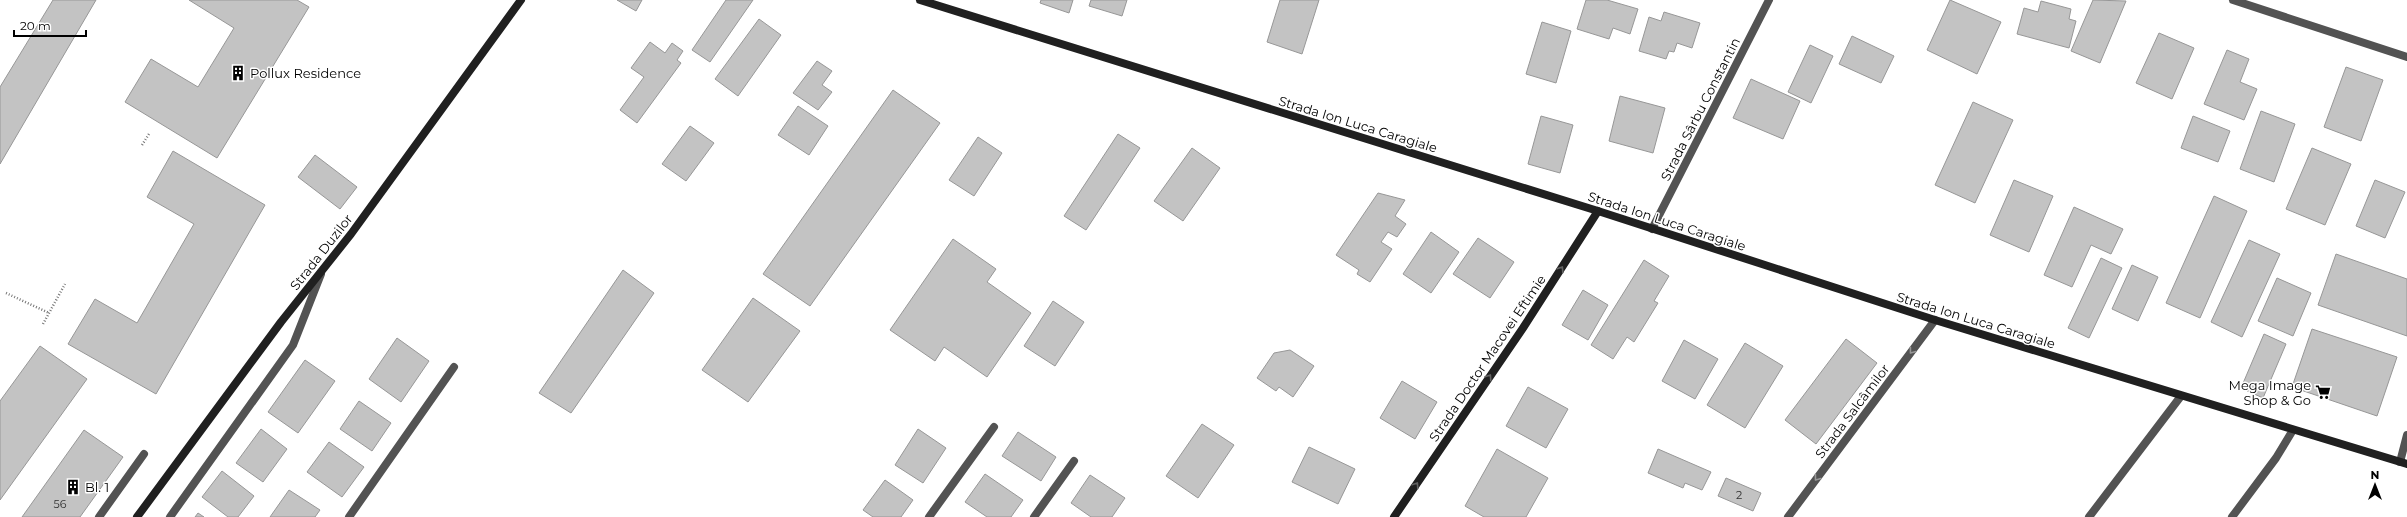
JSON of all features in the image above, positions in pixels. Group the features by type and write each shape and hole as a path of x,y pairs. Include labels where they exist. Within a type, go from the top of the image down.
{"main road":[{"name":"Strada Duzilor","path":"137,517 281,322 321,273 521,0"},
{"name":"Strada Ion Luca Caragiale","path":"920,0 1598,211 1935,320 2180,396 2404,463"},
{"name":"Strada Doctor Macovei Eftimie","path":"1394,517 1518,335 1598,211"}],"street":[{"name":"Strada Sârbu Constantin","path":"1652,229 1769,0"},
{"path":"2233,0 2407,57"},
{"path":"170,517 293,345 321,273"},
{"name":"Strada Salcâmilor","path":"1788,517 1935,320"},
{"path":"349,517 454,367"},
{"path":"2089,517 2180,396"},
{"path":"929,517 994,427"},
{"path":"2232,517 2276,458 2293,430"},
{"path":"2404,463 2407,435"},
{"path":"99,517 144,454"},
{"path":"1034,517 1074,461"}],"path":[{"path":"142,145 149,134"},
{"path":"43,324 65,284"},
{"path":"6,293 49,313"}],"building":[{"path":"53,0 96,0 0,164 0,87"},
{"name":"Pollux Residence","path":"189,0 297,0 309,7 217,158 125,102 151,59 198,87 234,28"},
{"path":"617,0 642,0 636,11"},
{"path":"726,0 753,0 710,62 692,50"},
{"path":"1041,0 1073,0 1069,13 1040,3"},
{"path":"1091,0 1127,0 1122,16 1089,6"},
{"path":"1280,0 1319,0 1302,54 1267,42"},
{"path":"1586,0 1607,0 1638,9 1630,34 1613,28 1609,39 1577,29"},
{"path":"1950,0 2001,22 1977,74 1927,50"},
{"path":"2093,0 2126,1 2100,63 2071,51"},
{"path":"2041,1 2071,9 2069,19 2076,21 2069,48 2017,34 2024,8 2038,12"},
{"path":"1664,12 1700,23 1692,48 1677,43 1674,52 1669,51 1666,59 1639,51 1649,17 1661,21"},
{"path":"759,19 781,35 738,96 715,79"},
{"path":"1542,22 1571,31 1556,83 1526,74"},
{"path":"2159,33 2194,48 2172,99 2136,83"},
{"path":"1852,36 1894,56 1881,83 1839,64"},
{"path":"650,42 665,53 672,43 683,51 677,60 681,63 637,123 620,110 644,77 631,68"},
{"path":"1810,45 1833,56 1811,103 1788,92"},
{"path":"2227,50 2249,59 2240,82 2257,89 2244,120 2204,104"},
{"path":"817,61 832,71 822,85 832,92 818,110 793,93"},
{"path":"2346,67 2383,80 2361,141 2324,127"},
{"path":"1751,79 1800,101 1783,139 1733,118"},
{"path":"893,90 940,123 810,306 763,274"},
{"path":"1620,96 1665,108 1653,153 1609,141"},
{"path":"1973,102 2013,120 1975,203 1935,185"},
{"path":"798,106 828,126 809,155 778,135"},
{"path":"2261,111 2295,124 2274,182 2240,169"},
{"path":"1541,116 1573,125 1560,173 1528,164"},
{"path":"2193,116 2230,131 2218,162 2181,148"},
{"path":"690,126 714,143 686,181 662,164"},
{"path":"1118,134 1140,148 1086,230 1064,216"},
{"path":"978,137 1002,153 974,196 949,180"},
{"path":"1192,148 1220,168 1183,221 1154,201"},
{"path":"2312,148 2351,164 2325,225 2286,209"},
{"path":"173,151 265,205 156,394 68,344 95,299 137,323 194,224 147,197"},
{"path":"315,155 357,187 340,209 298,177"},
{"path":"2014,180 2053,196 2029,252 1990,235"},
{"path":"2375,180 2405,192 2385,238 2356,226"},
{"path":"1378,193 1405,200 1395,216 1406,224 1397,237 1388,232 1381,242 1392,249 1370,282 1357,274 1359,270 1336,255"},
{"path":"2214,196 2247,211 2200,318 2166,303"},
{"path":"2074,207 2123,229 2111,254 2091,245 2072,287 2044,275"},
{"path":"1431,232 1459,252 1431,293 1403,274"},
{"path":"1478,238 1514,262 1490,298 1453,274"},
{"path":"953,239 996,269 987,282 1031,313 987,377 944,347 935,361 890,330"},
{"path":"2249,240 2280,254 2242,337 2211,322"},
{"path":"2336,254 2407,279 2407,336 2318,305"},
{"path":"2101,258 2122,268 2089,338 2068,328"},
{"path":"1644,260 1669,276 1654,301 1658,303 1634,342 1627,337 1613,359 1591,345"},
{"path":"2132,265 2158,277 2138,321 2112,309"},
{"path":"623,270 654,293 571,413 539,393"},
{"path":"2277,278 2311,293 2293,336 2258,321"},
{"path":"1583,290 1608,305 1588,340 1562,325"},
{"path":"753,298 800,331 748,402 702,370"},
{"path":"1053,301 1084,322 1055,366 1024,346"},
{"path":"2312,329 2397,357 2377,416 2292,387"},
{"path":"2264,334 2286,344 2263,398 2241,388"},
{"path":"397,338 429,361 401,402 369,379"},
{"path":"1846,339 1877,363 1816,444 1785,420"},
{"path":"1684,340 1718,359 1695,399 1662,381"},
{"path":"1745,343 1783,366 1745,428 1707,405"},
{"path":"40,346 87,379 0,500 0,401"},
{"path":"1290,350 1314,366 1293,397 1279,387 1276,391 1257,378 1274,353"},
{"path":"305,360 335,381 298,433 268,412"},
{"path":"1402,381 1437,402 1415,439 1380,418"},
{"path":"1528,387 1568,409 1546,448 1506,426"},
{"path":"359,401 391,423 372,451 340,429"},
{"path":"1202,424 1234,445 1198,498 1166,476"},
{"path":"261,429 287,449 263,482 236,463"},
{"path":"918,429 946,448 923,483 895,465"},
{"name":"Bl. 1","path":"84,430 123,457 80,517 22,517"},
{"path":"1018,432 1056,457 1041,481 1002,456"},
{"path":"329,442 364,467 342,497 307,472"},
{"path":"1309,447 1355,469 1338,504 1292,482"},
{"path":"1497,449 1548,478 1526,517 1484,517 1465,506"},
{"path":"1658,449 1711,472 1702,490 1685,483 1683,488 1648,473"},
{"path":"222,471 254,496 238,517 228,517 202,497"},
{"path":"985,474 1023,500 1011,517 987,517 965,502"},
{"path":"1090,475 1125,498 1112,517 1091,517 1071,503"},
{"path":"1726,478 1761,493 1753,511 1718,496"},
{"path":"885,480 913,500 901,517 873,517 863,510"},
{"path":"289,490 320,510 315,517 270,517"},
{"path":"198,513 204,517 195,517"}],"place":[{"name":"Pollux Residence","path":"238,73"},
{"name":"Mega Image Shop & Go","path":"2323,392"},
{"name":"Bl. 1","path":"73,487"}]}
